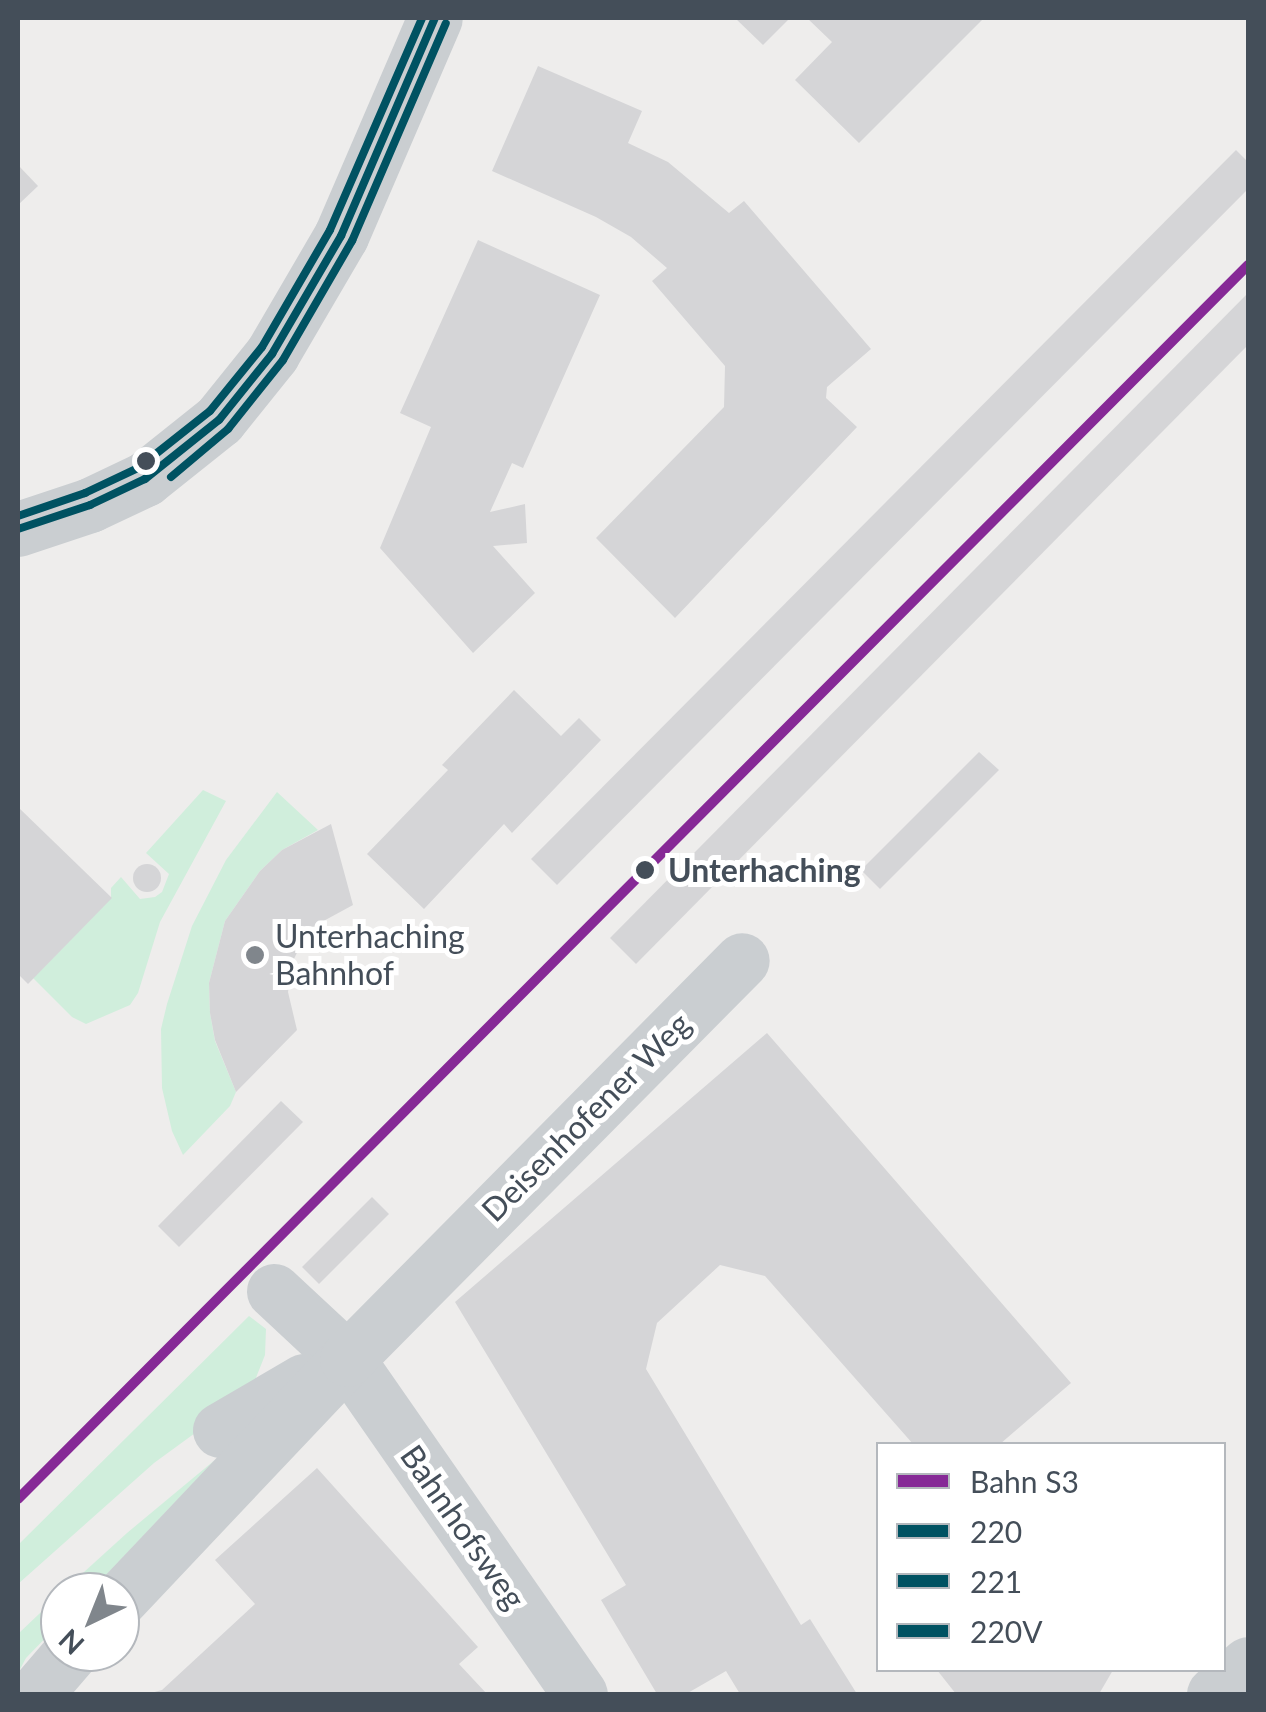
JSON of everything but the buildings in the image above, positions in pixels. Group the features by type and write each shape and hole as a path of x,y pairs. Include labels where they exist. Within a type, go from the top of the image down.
{"street":[{"path":"18,529 90,505 145,479 220,420 272,354 341,236 436,18"},
{"name":"Deisenhofener Weg","path":"347,1359 675,1051 742,960"},
{"name":"Bahnhofsweg","path":"290,1291 347,1359 580,1694"},
{"path":"220,1430 347,1359"},
{"path":"140,1577 347,1359"},
{"path":"1214,1694 1248,1664"},
{"path":"34,1694 53,1672"}],"green space":[{"path":"203,790 226,801 160,922 138,993 130,1005 86,1024 72,1017 33,978 111,898 111,888 121,877 140,899 162,892 169,874 146,853"},
{"path":"277,792 318,830 282,850 260,871 225,921 209,983 210,1013 215,1041 236,1092 230,1106 183,1155 172,1131 162,1088 161,1029 167,1004 192,926 226,860"},
{"path":"249,1316 266,1329 265,1355 250,1393 154,1463 18,1584 18,1545"},
{"path":"216,1459 109,1572 84,1572"},
{"path":"40,1613 40,1644 18,1673 18,1634"}],"rail line":[{"name":"S3","path":"18,1499 1248,265"}],"transit line":[{"name":"220V","path":"18,516 85,493 138,468 210,411 262,347 330,230 422,18"},
{"name":"220","path":"18,529 90,505 145,479 219,420 272,354 341,236 435,18"},
{"name":"221","path":"171,477 228,429 283,360 352,241 446,23"}],"place":[{"name":"Unterhaching","path":"645,870"},
{"name":"Unterhaching Bahnhof","path":"255,955"}]}
